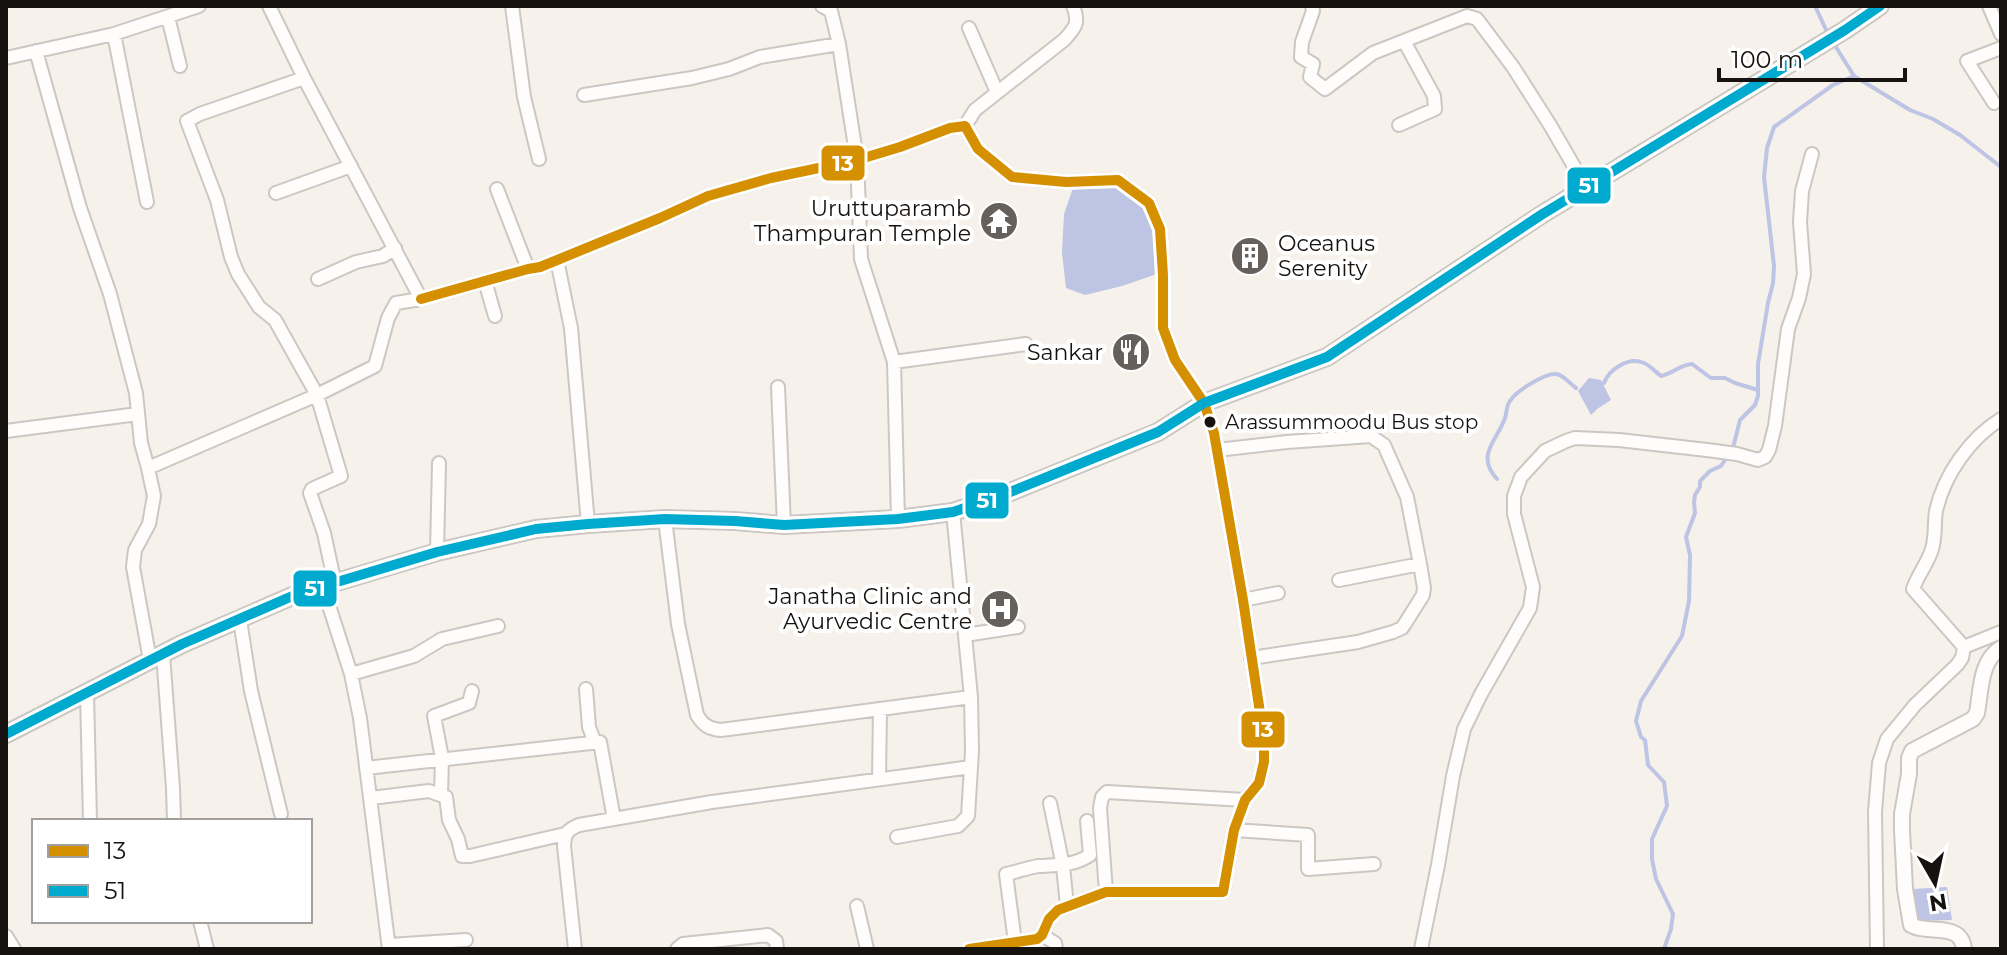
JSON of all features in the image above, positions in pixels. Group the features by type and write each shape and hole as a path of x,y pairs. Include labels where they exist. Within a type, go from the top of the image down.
{"main road":[{"path":"6,734 156,657 297,594 437,552 536,529 588,524 665,519 784,525 898,519 953,512 1003,495 1158,432 1204,403 1327,357 1586,187 1845,30 1871,9"}],"street":[{"path":"6,58 114,34 199,6"},
{"path":"269,6 421,299"},
{"path":"512,6 524,97 539,159"},
{"path":"965,126 975,110 1075,28 1077,19 1073,6"},
{"path":"1312,6 1301,57 1313,64 1310,77 1325,89 1373,53 1467,16 1477,19 1521,78 1586,187"},
{"path":"1989,6 2001,34"},
{"path":"828,8 839,44 857,160 861,259 894,362 898,519"},
{"path":"168,17 180,66"},
{"path":"969,28 997,92"},
{"path":"114,34 147,202"},
{"path":"1399,125 1429,113 1435,109 1436,103 1404,41"},
{"path":"584,95 692,78 760,57 839,44"},
{"path":"1994,103 1967,61 2001,49"},
{"path":"36,51 80,208 110,294 136,393 141,443 154,496 149,524 135,550 133,567 156,657 172,773 174,819"},
{"path":"304,78 187,121 217,200 238,274 259,307 275,320 317,395 341,476 312,489 310,493 324,533 329,585 360,718 389,947 466,940"},
{"path":"148,468 317,395 375,366 388,318 396,303 540,267 708,196 771,178 857,160 950,128 965,126"},
{"path":"965,126 978,149 1012,177 1066,182 1118,180 1149,203 1160,229 1163,328 1175,360 1204,403 1214,433 1264,739 1264,762 1259,783 1245,800 1234,830 1223,892 1106,892 1058,910 1037,939 969,949"},
{"path":"1421,949 1464,729 1531,603 1533,587 1514,514 1515,493 1521,477 1545,451 1575,438 1707,450 1758,460 1765,457 1775,426 1788,329 1804,274 1800,222 1802,191 1812,154"},
{"path":"276,193 351,166"},
{"path":"497,189 528,269"},
{"path":"318,279 356,262 383,256 395,248"},
{"path":"557,260 571,328 588,524"},
{"path":"485,281 495,316"},
{"path":"894,362 1026,344"},
{"path":"778,387 784,525"},
{"path":"6,431 138,414"},
{"path":"1964,647 1913,589 1932,551 1936,510 1953,470 1970,446 2001,419"},
{"path":"1217,450 1287,442 1376,438 1384,445 1407,497 1424,588 1423,595 1402,628 1393,632 1358,642 1251,658"},
{"path":"437,552 439,463"},
{"path":"897,837 958,826 968,816 971,697 953,512"},
{"path":"665,519 678,624 697,715 706,726 721,730 971,697"},
{"path":"1339,580 1420,564"},
{"path":"1243,600 1278,593"},
{"path":"240,620 251,691 281,814"},
{"path":"351,674 414,656 442,639 498,626"},
{"path":"965,635 1018,627"},
{"path":"1964,647 2001,632"},
{"path":"1877,949 1875,812 1881,756 1887,739 1915,705 1960,662 1964,647"},
{"path":"1964,949 1957,934 1916,929 1911,925 1905,889 1902,814 1912,751 1973,719 1977,713 1986,665 1994,652 2001,648"},
{"path":"586,689 589,727 595,743"},
{"path":"441,795 442,758 434,716 469,703 472,691"},
{"path":"87,693 90,819"},
{"path":"879,779 880,709"},
{"path":"366,768 600,742 614,819"},
{"path":"371,798 429,791 446,797 449,820 462,856 470,856 565,834 579,825 712,802 971,767"},
{"path":"1106,892 1100,808 1102,797 1107,792 1245,800"},
{"path":"1050,803 1063,866 1067,906"},
{"path":"1015,942 1006,874 1036,867 1063,866 1090,855 1087,821"},
{"path":"1234,830 1308,835 1308,869 1374,864"},
{"path":"565,834 575,949"},
{"path":"857,906 867,949"},
{"path":"200,923 207,949"},
{"path":"677,949 683,944 768,935 776,941 777,949"},
{"path":"1042,935 1055,943 1056,949"},
{"path":"6,936 14,949"}],"water":[{"path":"1118,187 1146,208 1158,239 1159,265 1154,275 1085,295 1066,288 1062,253 1064,214 1073,188"},
{"path":"1589,378 1601,380 1611,400 1591,415 1578,391"},
{"path":"1947,887 1952,920 1917,921 1913,889"}],"waterway":[{"path":"1815,6 1829,36"},
{"path":"1834,44 1854,76 1910,110 1960,135 2001,167"},
{"path":"1664,949 1673,914 1656,879 1652,839 1667,806 1664,782 1648,765 1645,740 1636,721 1641,701 1682,636 1689,601 1690,555 1686,537 1695,513 1695,495 1700,481 1721,466 1734,444 1740,420 1755,405 1758,396 1758,364 1773,283 1774,266 1764,177 1767,148 1774,127 1833,85 1854,76"},
{"path":"1604,383 1610,373 1620,366 1638,361 1661,376 1692,364 1711,378 1725,378 1758,390"},
{"path":"1497,479 1488,463 1488,455 1513,397 1531,383 1551,374 1562,376 1576,388"}],"transit line":[{"name":"51","path":"6,734 182,644 297,594 437,552 536,529 588,524 665,519 784,525 898,519 953,512 1003,495 1158,432 1204,403 1327,357 1541,215 1880,6"},
{"name":"13","path":"421,299 540,267 708,196 771,178 857,160 950,128 965,126 978,149 1012,177 1066,182 1118,180 1149,203 1160,229 1163,328 1175,360 1204,403 1214,433 1264,739 1264,762 1259,783 1245,800 1234,830 1223,892 1106,892 1058,910 1037,939 969,949"}],"place":[{"name":"Uruttuparamb Thampuran Temple","path":"999,221"},
{"name":"Oceanus Serenity","path":"1250,256"},
{"name":"Sankar","path":"1131,352"},
{"name":"Arassummoodu Bus stop","path":"1210,422"},
{"name":"Janatha Clinic and Ayurvedic Centre","path":"1000,609"}]}
